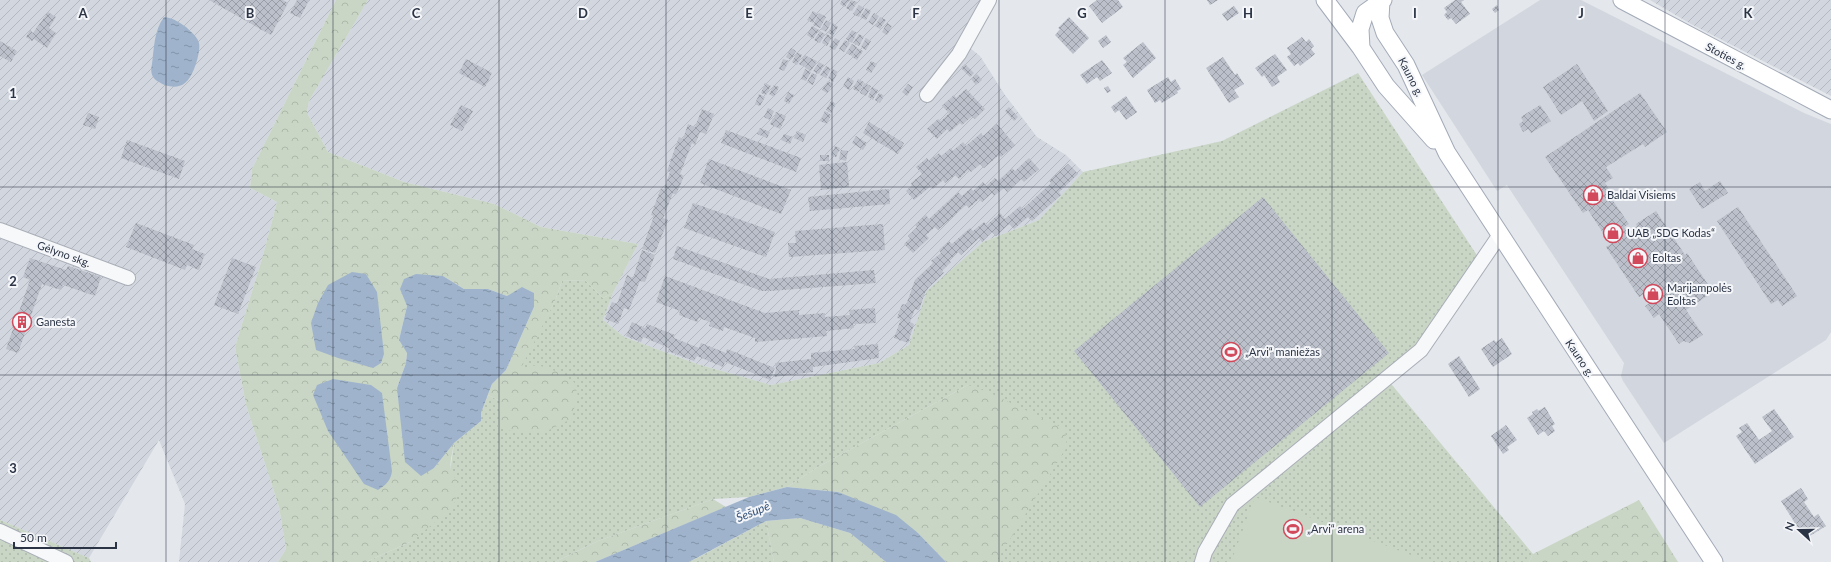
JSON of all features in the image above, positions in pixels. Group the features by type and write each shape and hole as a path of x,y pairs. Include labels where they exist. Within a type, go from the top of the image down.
{"main road":[{"name":"Kauno g.","path":"1325,0 1361,48 1386,86 1447,153"},
{"name":"Stoties g.","path":"1622,0 1831,110"},
{"name":"Kauno g.","path":"1361,48 1360,29 1365,13 1382,1"},
{"name":"Kauno g.","path":"1382,1 1380,18 1385,33 1406,65 1447,153 1499,236 1714,562"}],"street":[{"path":"927,96 959,54 989,0"},
{"name":"Gėlyno skg.","path":"0,230 128,278"},
{"path":"1202,562 1205,552 1232,505 1421,350 1499,236"},
{"path":"0,531 66,562"}],"shaded area":[{"path":"0,0 336,0 252,169 250,188 277,202 262,259 235,347 246,405 279,507 286,549 278,562 179,562 185,504 159,440 89,558 0,520"},
{"path":"368,0 989,0 965,44 980,56 1005,95 1037,137 1066,155 1083,172 1039,220 983,242 928,291 909,345 879,363 771,385 697,364 624,337 603,320 613,293 638,244 541,227 494,204 404,182 328,152 307,113 309,101"},
{"path":"1540,0 1581,0 1804,113 1831,124 1831,332 1826,340 1664,443 1623,381 1621,376 1624,363 1507,185 1497,191 1422,75"},
{"path":"1650,0 1831,0 1831,96 1691,24"}],"green space":[{"path":"336,0 368,0 309,101 307,113 328,152 404,182 494,204 541,227 638,244 613,293 603,298 585,280 562,281 555,301 521,368 538,365 558,372 574,382 578,396 571,419 547,431 516,432 498,428 500,401 488,395 492,384 506,370 534,307 534,293 507,296 488,289 464,289 443,276 401,289 407,306 399,340 407,352 406,363 397,388 434,468 454,443 450,466 453,475 462,484 452,509 410,542 366,562 278,562 286,549 279,507 246,405 235,347 262,259 277,202 250,188 252,169"},
{"path":"1358,73 1482,263 1421,350 1387,379 1533,554 1529,562 996,562 968,385 818,467 787,487 749,497 713,499 598,541 555,562 366,562 410,542 454,479 450,472 454,443 481,421 481,413 488,395 500,401 499,412 525,357 555,301 562,281 585,280 603,298 613,293 603,320 624,337 697,364 771,385 879,363 909,345 927,291 983,242 1039,220 1083,172 1222,141"},
{"path":"968,385 988,392 1065,429 1067,447 996,562 946,562 918,533 838,492 787,487 818,467"},
{"name":"„Arvi“ arena","path":"1255,497 1430,562 1231,562"},
{"path":"713,499 726,507 595,562 555,562 598,541"},
{"path":"1639,500 1678,562 1529,562 1533,554"},
{"path":"800,518 850,533 886,562 774,562 766,521"},
{"path":"0,520 89,558 91,562 0,562"},
{"path":"766,521 774,562 689,562 699,557"}],"water":[{"path":"164,17 176,20 186,27 195,36 199,43 199,52 191,76 185,83 179,86 172,87 162,84 155,79 151,73 156,34"},
{"path":"352,272 366,274 377,292 384,354 381,363 373,368 316,350 311,323 318,303 328,285"},
{"path":"416,274 443,276 464,289 488,289 507,296 522,287 534,293 534,307 506,370 492,384 481,413 481,421 454,443 434,468 421,476 405,462 397,388 406,363 407,353 399,340 407,306 400,289 404,279"},
{"path":"333,379 371,385 382,393 392,471 388,482 378,490 364,484 328,431 313,395 317,385"},
{"name":"Šešupė","path":"787,487 838,492 896,515 918,533 946,562 886,562 850,533 800,518 766,521 689,562 595,562 749,497"}],"building":[{"path":"209,0 283,0 288,3 271,35"},
{"path":"297,0 309,0 300,18 290,13"},
{"path":"842,0 849,0 845,7 840,4"},
{"path":"851,0 857,2 852,11 846,8"},
{"path":"1097,0 1118,0 1123,7 1102,23 1089,6"},
{"path":"1207,0 1218,0 1210,5"},
{"path":"1455,0 1464,0 1461,2 1470,14 1456,24 1451,18 1448,20 1444,15 1447,12 1444,8"},
{"path":"859,5 864,8 859,17 853,14"},
{"path":"1497,5 1499,10 1495,13 1492,9"},
{"path":"1234,6 1239,13 1227,21 1222,14"},
{"path":"866,8 871,11 866,20 860,17"},
{"path":"813,11 818,14 813,23 807,20"},
{"path":"48,12 56,17 49,28 56,33 47,48 34,39 32,41 26,37 30,30 33,33"},
{"path":"819,13 826,17 820,28 813,25"},
{"path":"874,13 879,16 873,25 868,22"},
{"path":"880,17 886,20 880,29 875,26"},
{"path":"1069,17 1089,38 1073,54 1055,35 1060,29 1058,28"},
{"path":"826,20 831,23 826,32 821,29"},
{"path":"833,23 838,27 833,36 828,33"},
{"path":"887,23 892,26 887,35 882,32"},
{"path":"812,26 819,30 813,39 807,35"},
{"path":"852,30 857,33 852,43 846,39"},
{"path":"820,31 825,34 820,43 814,40"},
{"path":"827,34 832,37 827,46 822,43"},
{"path":"859,34 864,37 859,46 853,43"},
{"path":"1106,35 1111,42 1103,48 1098,41"},
{"path":"1302,37 1306,42 1309,39 1314,46 1311,49 1315,54 1300,66 1298,63 1294,66 1287,57 1291,54 1287,48"},
{"path":"835,38 840,41 835,50 829,47"},
{"path":"866,38 871,41 866,50 861,47"},
{"path":"845,40 850,43 844,52 839,49"},
{"path":"0,41 17,51 11,62 0,56"},
{"path":"1143,42 1156,58 1133,78 1123,65 1127,62 1123,58"},
{"path":"852,44 857,47 852,56 846,53"},
{"path":"791,48 796,51 791,60 786,57"},
{"path":"857,48 863,51 857,60 852,57"},
{"path":"797,52 802,55 797,65 792,62"},
{"path":"1275,54 1287,70 1277,77 1280,82 1272,87 1264,75 1262,77 1255,68"},
{"path":"805,55 810,58 805,67 799,64"},
{"path":"1223,57 1235,75 1237,73 1244,84 1234,90 1239,97 1229,103 1206,68"},
{"path":"810,58 817,61 811,71 805,68"},
{"path":"466,59 492,73 485,87 459,73"},
{"path":"783,59 789,61 784,71 779,69"},
{"path":"1102,60 1112,73 1100,81 1097,77 1087,84 1080,75"},
{"path":"871,61 877,64 871,73 866,70"},
{"path":"819,62 824,65 819,74 813,71"},
{"path":"965,64 974,73 970,77 961,68"},
{"path":"1577,64 1608,111 1594,121 1582,101 1561,115 1543,87"},
{"path":"826,66 831,69 826,78 820,75"},
{"path":"805,69 811,72 806,81 801,79"},
{"path":"833,69 838,72 833,82 828,78"},
{"path":"812,73 817,75 813,85 807,82"},
{"path":"977,74 982,80 976,85 971,79"},
{"path":"848,77 854,81 849,90 843,86"},
{"path":"1168,77 1171,82 1175,79 1181,89 1177,91 1178,93 1162,103 1160,100 1155,103 1147,90"},
{"path":"858,79 864,82 859,92 853,89"},
{"path":"828,81 833,84 827,93 822,90"},
{"path":"765,83 771,86 766,95 761,93"},
{"path":"864,83 871,86 866,96 860,93"},
{"path":"908,84 913,87 907,96 902,92"},
{"path":"774,85 779,87 774,97 769,94"},
{"path":"1108,86 1111,91 1107,93 1104,88"},
{"path":"872,87 878,90 873,100 868,97"},
{"path":"966,89 985,109 975,119 972,116 962,125 960,123 950,132 947,129 937,139 927,129 938,119 941,121 949,113 942,106 954,95 956,98"},
{"path":"788,92 794,95 789,104 784,101"},
{"path":"879,93 884,96 880,103 875,100"},
{"path":"1640,93 1667,132 1645,147 1643,144 1606,167 1613,178 1605,183 1612,194 1609,195 1629,224 1624,227 1628,233 1637,226 1636,224 1656,211 1685,255 1687,253 1713,292 1686,310 1703,335 1690,343 1683,341 1679,344 1659,314 1654,318 1645,306 1650,303 1644,294 1639,297 1606,247 1617,240 1614,234 1607,239 1588,210 1583,213 1545,157"},
{"path":"759,94 765,97 760,106 755,104"},
{"path":"1126,96 1137,112 1126,120 1119,110 1115,113 1111,107"},
{"path":"831,101 836,104 831,113 826,110"},
{"path":"461,105 473,111 462,131 450,125"},
{"path":"1540,105 1551,121 1531,133 1528,129 1523,132 1519,124 1523,121 1521,117"},
{"path":"1009,107 1018,117 1014,121 1005,111"},
{"path":"768,108 774,111 770,120 764,117"},
{"path":"702,109 714,114 706,134 700,132 695,145 692,143 680,174 684,176 676,195 673,193 663,218 668,220 655,253 642,249 654,216 651,215 661,188 664,189 670,172 667,171 679,137 683,139 688,124 695,127"},
{"path":"825,111 831,115 827,124 820,121"},
{"path":"776,112 786,116 783,123 774,118"},
{"path":"88,113 99,117 95,129 83,125"},
{"path":"773,118 783,123 780,129 770,124"},
{"path":"869,122 904,143 898,154 863,133"},
{"path":"997,124 1015,145 1001,157 999,155 984,168 980,164 971,172 968,170 959,179 955,175 945,183 943,180 933,189 931,186 914,200 906,191 912,185 911,183 922,174 916,167 927,158 929,161 939,153 941,156 951,148 953,151 963,142 966,146 981,133 983,136"},
{"path":"760,128 770,132 767,138 757,134"},
{"path":"726,130 801,158 796,172 721,143"},
{"path":"797,131 806,135 803,142 794,138"},
{"path":"784,134 793,137 790,144 781,140"},
{"path":"856,136 867,143 863,150 852,143"},
{"path":"127,140 185,161 179,179 121,158"},
{"path":"835,146 840,148 836,157 831,155"},
{"path":"841,150 848,151 846,161 839,159"},
{"path":"820,155 829,155 829,161 820,161"},
{"path":"1029,158 1039,169 1024,182 1021,179 1007,192 1004,188 994,196 992,193 982,202 979,199 969,208 966,205 938,230 935,227 926,235 929,238 913,253 904,244 910,238 908,236 917,227 915,225 926,215 929,219 958,192 962,196 971,188 973,191 983,182 986,186 995,178 998,181 1012,168 1015,171"},
{"path":"709,159 791,190 781,214 700,183"},
{"path":"847,162 849,187 821,190 819,165"},
{"path":"1068,164 1078,174 1059,192 1061,195 1032,221 1028,217 1014,229 1009,224 996,236 992,232 982,242 979,238 961,255 958,252 949,260 951,262 942,271 944,273 929,287 925,293 919,310 915,309 910,322 914,324 908,343 894,338 901,319 897,318 902,304 906,305 915,280 933,263 931,261 941,253 939,250 949,241 952,244 970,228 973,231 984,222 987,225 1000,213 1005,219 1020,206 1023,209 1051,183 1049,181"},
{"path":"1720,181 1728,193 1702,209 1689,189 1700,182 1705,191"},
{"path":"889,189 890,204 810,211 808,197"},
{"name":"„Arvi“ maniežas","path":"1263,197 1389,353 1200,507 1074,351"},
{"path":"693,203 775,232 766,257 684,228"},
{"path":"1738,207 1797,296 1782,306 1778,300 1771,304 1717,221"},
{"path":"136,223 194,245 192,249 205,254 199,270 187,265 185,270 126,247"},
{"path":"883,224 885,250 789,257 788,243 796,243 795,231"},
{"path":"677,246 769,279 874,270 876,283 762,291 673,259"},
{"path":"642,250 655,255 645,282 640,281 629,310 624,308 618,324 605,319 612,302 617,304 627,275 633,278"},
{"name":"Ganesta","path":"30,258 66,270 68,266 101,277 95,296 63,285 61,290 42,284 18,353 6,349 30,280 23,277"},
{"path":"232,258 256,267 238,314 214,305"},
{"path":"665,276 765,313 799,310 799,315 825,313 825,317 850,315 849,310 875,308 876,323 853,324 854,328 826,331 827,336 755,342 755,338 724,327 723,331 709,326 710,322 699,318 697,322 679,315 680,311 656,302"},
{"path":"632,322 645,328 647,324 675,335 674,338 699,348 701,343 726,353 727,349 775,368 770,380 725,362 723,367 697,356 694,361 668,351 669,348 643,337 641,342 626,336"},
{"path":"1502,338 1512,354 1493,367 1481,349 1494,340 1496,342"},
{"path":"878,344 879,358 813,367 813,372 774,377 776,369 775,363 811,359 811,353 855,349 854,346"},
{"path":"1459,356 1480,389 1469,397 1448,364"},
{"path":"1545,407 1555,424 1552,426 1555,431 1548,436 1544,431 1538,435 1527,418 1533,414 1532,412 1537,409 1538,411"},
{"path":"1774,409 1794,437 1755,464 1736,436 1742,432 1739,428 1747,423 1759,440 1772,431 1762,417"},
{"path":"1506,425 1517,440 1507,447 1509,450 1503,454 1491,436"},
{"path":"1801,488 1808,499 1804,502 1814,517 1818,514 1826,526 1805,539 1781,501"}],"place":[{"name":"Baldai Visiems","path":"1593,195"},
{"name":"UAB „SDG Kodas“","path":"1613,233"},
{"name":"Eoltas","path":"1638,258"},
{"name":"Marijampolės Eoltas","path":"1653,294"},
{"name":"Ganesta","path":"22,322"},
{"name":"„Arvi“ maniežas","path":"1231,352"},
{"name":"„Arvi“ arena","path":"1293,529"}]}
